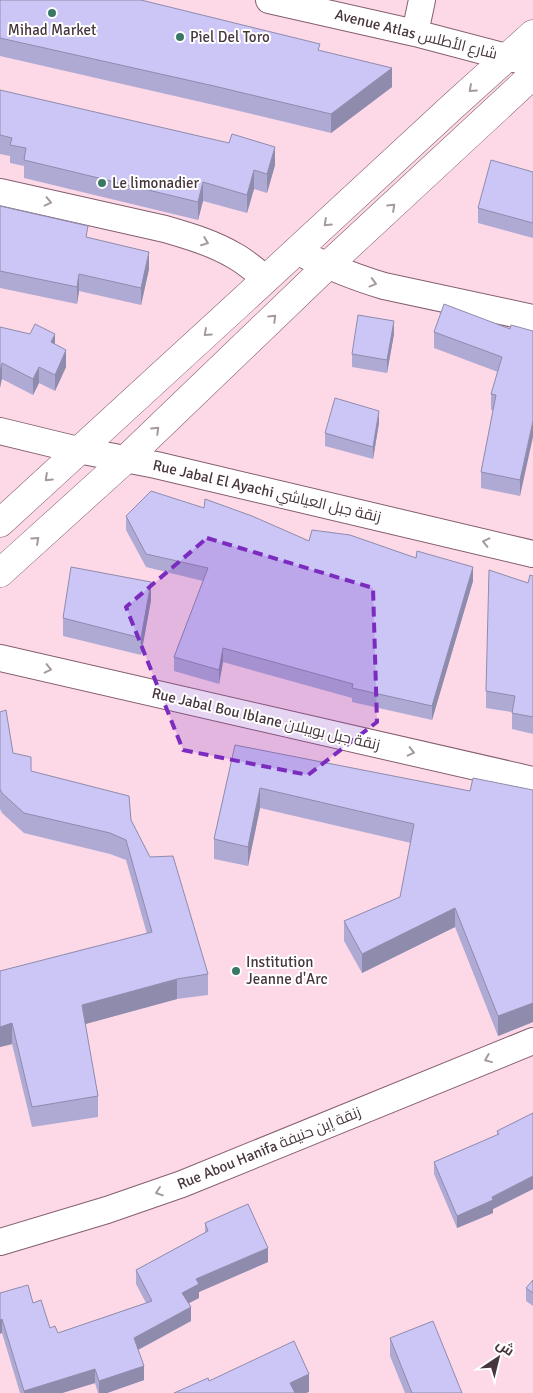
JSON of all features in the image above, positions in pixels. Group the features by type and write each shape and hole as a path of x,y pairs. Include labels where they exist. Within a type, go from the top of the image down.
{"main road":[{"path":"0,523 453,106 520,60 533,34"},
{"path":"0,573 126,459 327,266 533,75"}],"street":[{"name":"Avenue Atlas شارع الأطلس","path":"269,0 415,33 520,60"},
{"path":"415,33 422,0"},
{"path":"0,192 190,236 236,256 266,279"},
{"path":"296,251 327,266 384,286 533,318"},
{"name":"Rue Jabal El Ayachi زنقة جبل العياشي","path":"0,431 533,554"},
{"name":"Rue Jabal Bou Iblane زنقة جبل بويبلان","path":"0,658 533,780"},
{"name":"Rue Abou Hanifa زنقة اٍبن حنيفة","path":"0,1242 107,1210 182,1184 533,1041"}],"highlighted area":[{"path":"207,538 373,588 377,722 308,775 183,750 126,607"}],"building":[{"path":"0,0 141,0 320,44 318,50 392,68 331,114 0,38"},
{"path":"0,90 229,143 232,134 275,147 267,174 254,170 247,195 203,182 198,202 24,160 26,148 10,145 12,138 0,135"},
{"path":"491,160 533,172 533,223 478,208"},
{"path":"0,206 88,226 86,237 149,252 141,288 79,274 77,287 0,271"},
{"path":"444,304 510,329 511,325 533,331 533,421 520,480 481,472 496,395 491,394 502,357 434,332"},
{"path":"358,315 394,321 387,360 352,354"},
{"path":"35,324 55,334 51,342 66,350 55,375 39,367 33,379 2,363 0,371 0,327 30,334"},
{"path":"335,398 379,411 373,447 325,433"},
{"path":"151,491 204,508 205,499 252,516 309,541 312,530 350,535 416,558 417,551 473,567 432,706 352,688 353,684 223,648 219,670 174,657 208,568 146,554 126,516"},
{"path":"71,567 151,582 141,638 63,618"},
{"path":"489,570 528,583 530,575 533,576 533,717 512,713 515,696 486,691"},
{"path":"6,710 13,753 31,757 31,771 129,796 131,820 150,857 173,856 208,974 177,979 82,1005 98,1096 32,1107 12,1023 0,1027 0,971 152,932 126,840 110,833 24,813 2,793 0,789 0,712"},
{"path":"235,745 470,791 473,778 533,790 533,1003 498,1016 455,908 362,954 344,921 400,897 414,824 260,788 248,847 214,839"},
{"path":"533,1113 533,1176 492,1197 493,1200 457,1216 434,1162 499,1134 497,1131"},
{"path":"248,1204 268,1248 196,1279 199,1284 182,1293 191,1307 134,1338 144,1366 99,1381 95,1369 24,1391 2,1319 0,1320 0,1293 28,1285 33,1303 41,1300 50,1328 55,1326 58,1333 152,1301 136,1270 208,1231 205,1223"},
{"path":"533,1280 533,1293 526,1288"},
{"path":"433,1321 462,1393 412,1393 390,1338"},
{"path":"294,1341 309,1374 290,1383 295,1393 174,1393 208,1378 209,1381"}],"place":[{"name":"Mihad Market","path":"52,13"},
{"name":"Piel Del Toro","path":"180,37"},
{"name":"Le limonadier","path":"102,183"},
{"name":"Institution Jeanne d'Arc","path":"236,971"}]}
